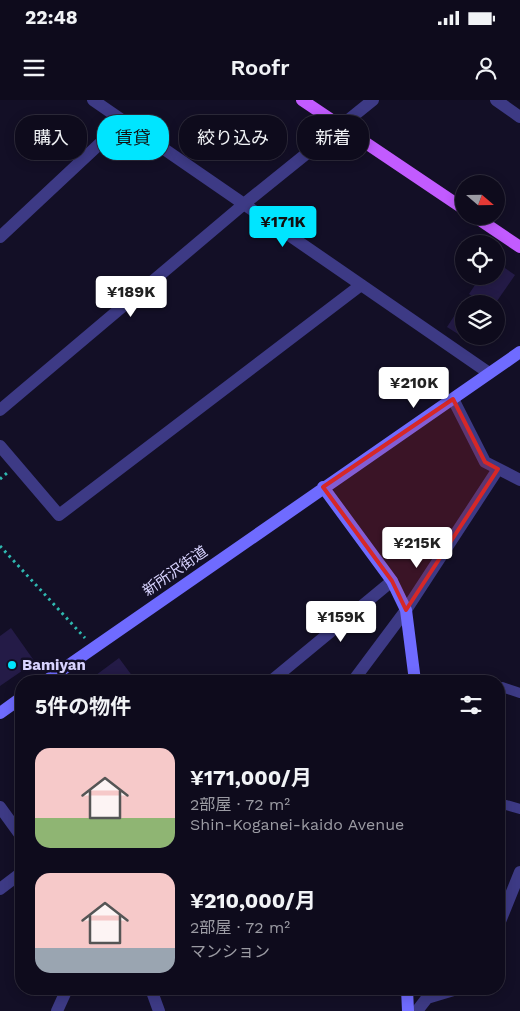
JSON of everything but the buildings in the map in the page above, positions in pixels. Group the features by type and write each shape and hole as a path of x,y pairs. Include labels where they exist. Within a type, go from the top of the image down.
{"main road":[{"path":"302,100 324,115"},
{"path":"369,145 455,203"},
{"path":"487,225 520,247"},
{"name":"新所沢街道","path":"54,675 520,352"},
{"path":"323,487 392,581 406,610 414,675"},
{"path":"0,714 15,703"},
{"path":"407,995 408,1011"}],"street":[{"path":"93,100 115,115"},
{"path":"356,115 373,100"},
{"path":"496,100 520,117"},
{"path":"0,237 97,146"},
{"path":"169,152 489,373"},
{"path":"0,410 244,204 300,160"},
{"path":"0,446 59,515 361,285"},
{"path":"453,399 485,462 520,480"},
{"path":"357,675 406,610 498,469"},
{"path":"278,675 392,581"},
{"path":"0,807 15,828"},
{"path":"505,912 517,888 520,872"},
{"path":"0,889 15,878"},
{"path":"57,1011 64,995"},
{"path":"153,995 159,1011"},
{"path":"417,1011 427,998 437,995"}],"lane":[{"path":"505,688 520,693"},
{"path":"505,805 520,809"}],"path":[{"path":"0,546 94,647"}],"highlighted area":[{"path":"453,399 485,462 498,469 406,610 392,581 323,487"}],"place":[{"name":"Bamiyan","path":"12,665"}]}
